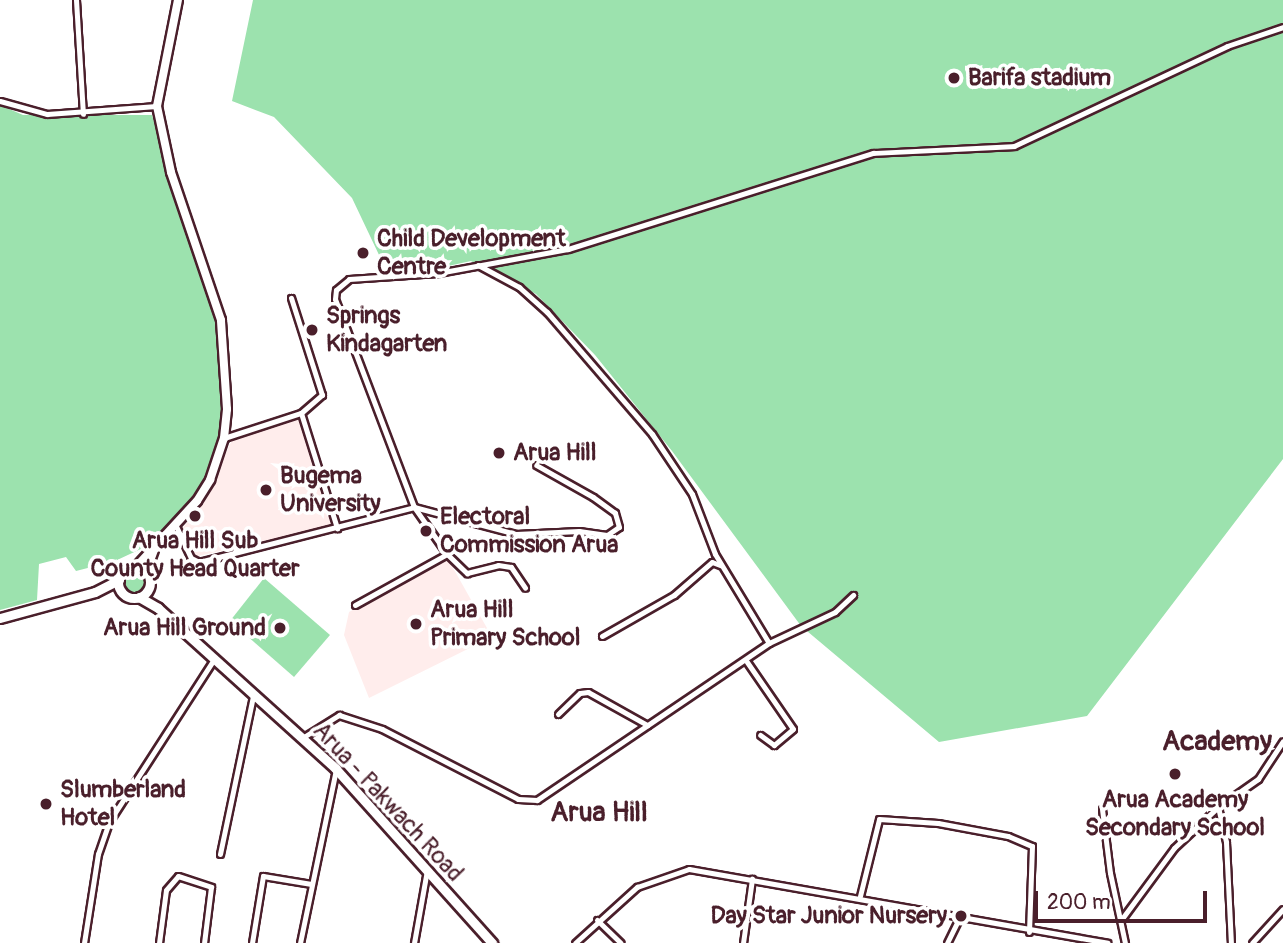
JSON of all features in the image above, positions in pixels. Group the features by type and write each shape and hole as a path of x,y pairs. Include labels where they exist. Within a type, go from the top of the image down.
{"main road":[{"path":"0,618 95,592 119,580 126,568 136,566 176,526 210,480 224,438 227,386 221,320 170,172 157,106 178,0"},
{"path":"95,592 139,597 150,586 146,572 156,547"},
{"path":"136,566 146,572"},
{"path":"119,580 124,594"},
{"name":"Arua - Pakwach Road","path":"150,586 158,608"},
{"name":"Arua - Pakwach Road","path":"139,597 158,608 212,662 336,769 492,943"}],"street":[{"path":"76,0 83,114"},
{"path":"525,588 511,567 498,565 467,573 447,554 414,508 335,299 336,290 349,279 371,275 425,275 618,235 873,153 1014,146 1227,46 1283,27"},
{"path":"0,101 42,114 83,114 157,106"},
{"path":"478,265 531,296 628,404 677,467 697,503 720,565 769,643"},
{"path":"224,438 301,412 317,403 322,386 291,298"},
{"path":"301,412 337,528"},
{"path":"176,526 191,558 199,562 414,508 516,534 579,531 607,535 620,527 615,513 593,497 536,465"},
{"path":"355,604 447,554"},
{"path":"602,636 667,600 712,562 720,565"},
{"path":"302,738 339,715 382,729 530,801 747,662 769,643 835,612 853,595"},
{"path":"83,943 98,855 109,822 212,662"},
{"path":"747,662 793,729 774,745 760,735"},
{"path":"558,714 580,693 588,692 647,725"},
{"path":"220,854 253,696"},
{"path":"1121,920 1174,848 1218,807 1258,779 1283,741"},
{"path":"300,943 336,769"},
{"path":"1218,807 1226,842 1231,943"},
{"path":"1102,809 1125,943"},
{"path":"860,896 879,819 928,821 1008,835 1032,846 1028,932"},
{"path":"575,943 597,920 637,887 670,873 689,869 860,896 958,920 1108,943"},
{"path":"414,943 427,870"},
{"path":"159,943 166,890 177,876 211,887 204,943"},
{"path":"252,943 263,876 311,884"},
{"path":"743,943 752,879"},
{"path":"1252,943 1283,909"},
{"path":"597,920 621,943"},
{"path":"947,943 958,920"},
{"path":"1048,934 1050,943"}],"shaded area":[{"name":"Bugema University","path":"300,415 334,525 194,557 182,529 203,502 232,440"},
{"name":"Arua Hill Primary School","path":"448,559 492,637 369,698 344,635 349,612"}],"green space":[{"path":"253,0 1283,0 1283,459 1087,716 939,742 801,626 672,451 595,355 536,294 471,261 425,271 380,257 352,198 274,117 232,101"},
{"path":"0,105 23,115 152,115 183,221 216,305 225,388 222,432 208,474 181,513 145,547 115,561 76,571 66,557 39,564 37,600 0,610"},
{"path":"130,570 140,570 147,577 147,587 140,594 130,594 123,587 123,577"},
{"name":"Arua Hill Ground","path":"264,578 330,635 294,677 230,621"}],"place":[{"name":"Barifa stadium","path":"954,78"},
{"name":"Child Development Centre","path":"363,253"},
{"name":"Springs Kindagarten","path":"312,330"},
{"name":"Arua Hill","path":"499,453"},
{"name":"Bugema University","path":"266,490"},
{"name":"Arua Hill Sub County Head Quarter","path":"195,516"},
{"name":"Electoral Commission Arua","path":"426,531"},
{"name":"Arua Hill Primary School","path":"416,624"},
{"name":"Arua Hill Ground","path":"280,628"},
{"name":"Arua Academy Secondary School","path":"1175,774"},
{"name":"Slumberland Hotel","path":"46,804"},
{"name":"Day Star Junior Nursery","path":"961,916"}],"district":[{"name":"Academy","path":"1217,742"},
{"name":"Arua Hill","path":"599,813"}]}
